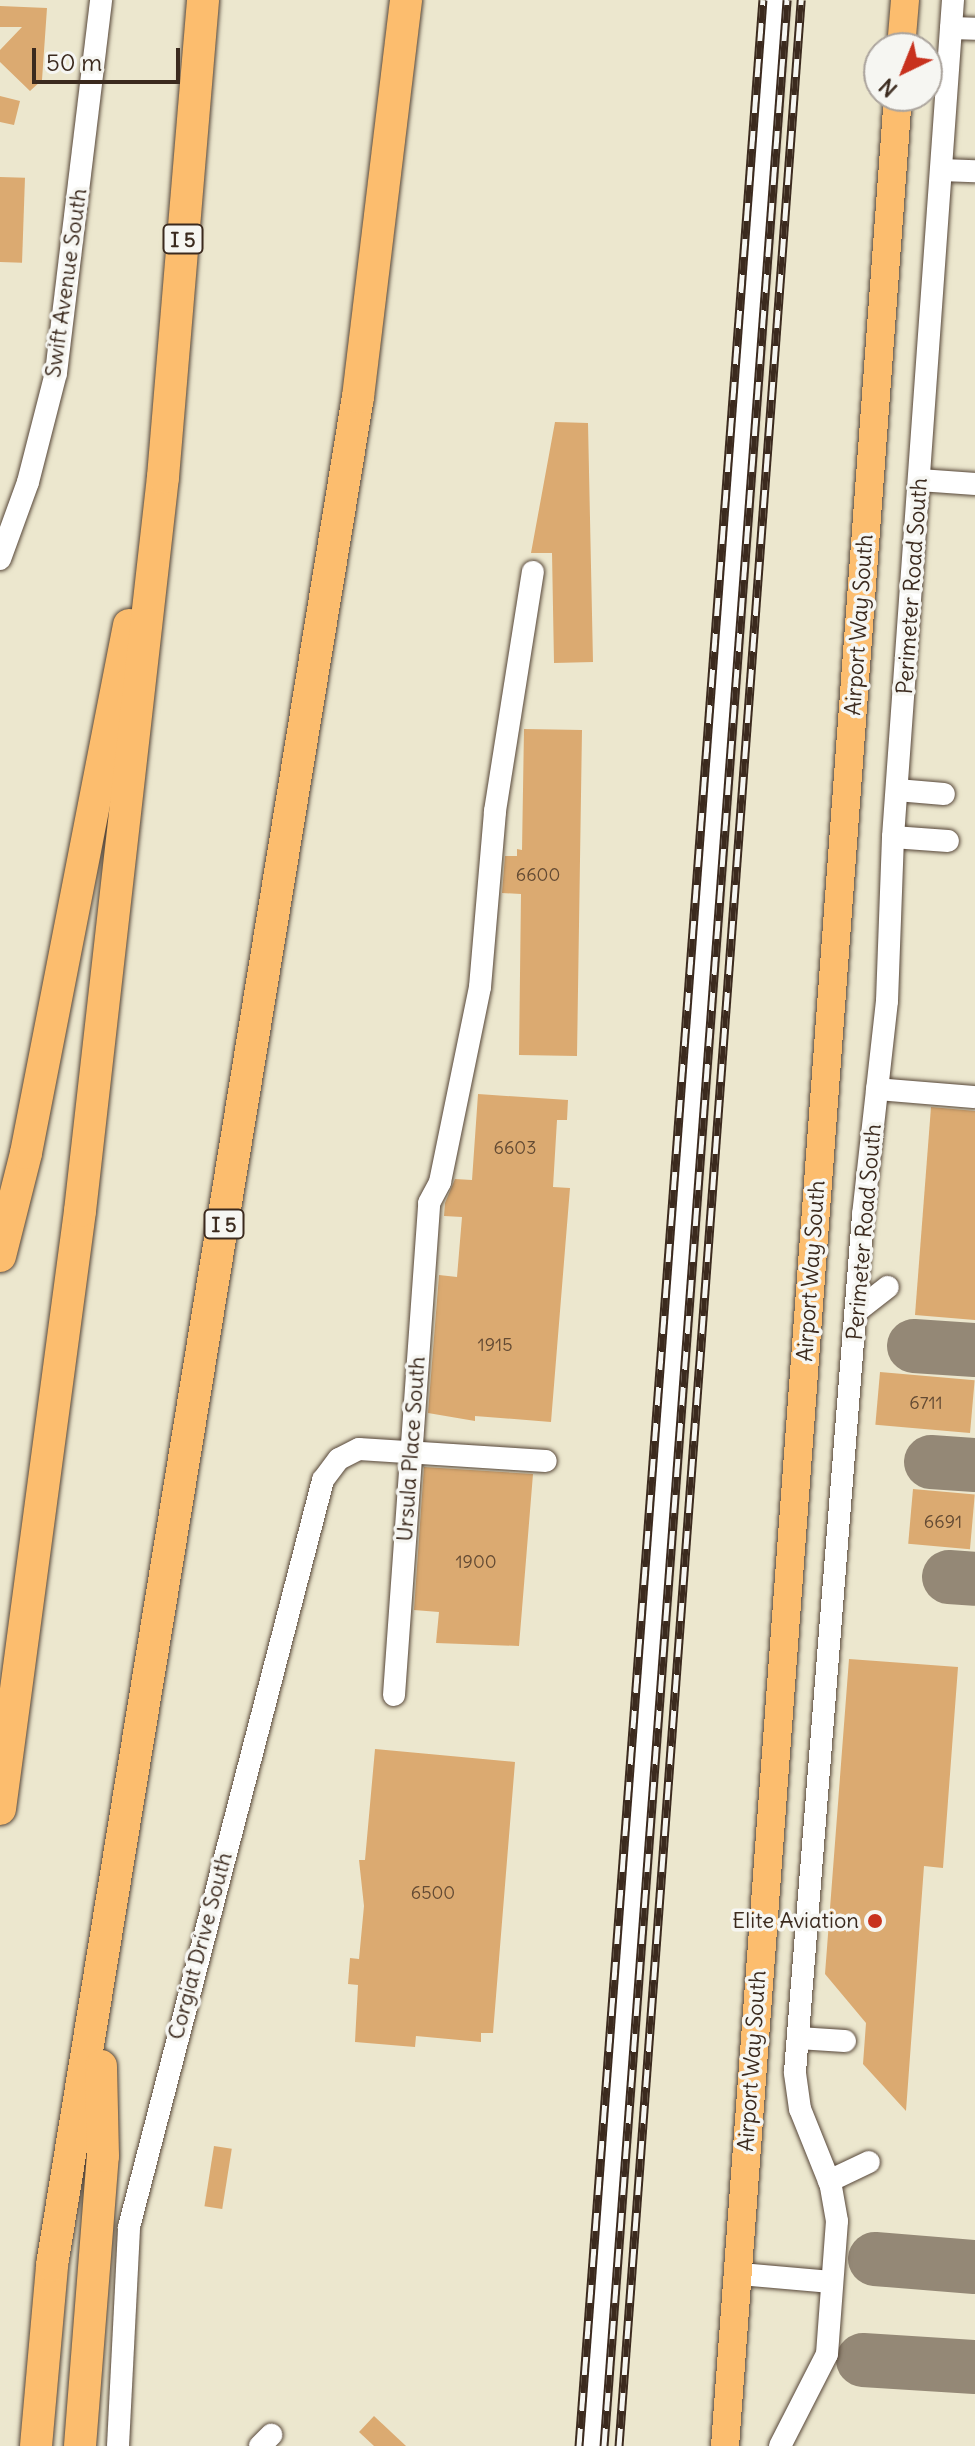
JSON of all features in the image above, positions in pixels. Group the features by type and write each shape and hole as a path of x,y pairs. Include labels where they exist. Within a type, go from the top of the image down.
{"highway":[{"name":"I 5","path":"0,1809 80,1211 163,477 203,0"},
{"name":"I 5","path":"36,2446 52,2265 100,1990 358,397 406,0"},
{"path":"0,1256 26,1153 107,718 163,477"},
{"path":"80,2446 103,2156 100,1990"}],"main road":[{"path":"902,32 905,0"},
{"name":"Airport Way South","path":"725,2446 897,112"}],"street":[{"name":"Swift Avenue South","path":"0,559 28,482 56,373 101,0"},
{"path":"593,2446 777,0"},
{"name":"Perimeter Road South","path":"780,2446 823,2367 837,2221 829,2181 800,2109 798,2038 857,1311 887,1001 893,837 953,0"},
{"path":"951,28 975,29"},
{"path":"941,170 975,171"},
{"path":"920,480 975,484"},
{"name":"Ursula Place South","path":"394,1695 429,1203 440,1182 480,987 495,811 533,572"},
{"path":"897,790 944,794"},
{"path":"893,837 948,841"},
{"path":"877,1089 975,1097"},
{"path":"857,1311 888,1287"},
{"name":"Corgiat Drive South","path":"118,2446 121,2308 140,2179 323,1480 339,1459 359,1449 411,1451"},
{"path":"411,1451 546,1461"},
{"path":"798,2038 845,2041"},
{"path":"829,2181 869,2162"},
{"path":"740,2274 832,2282"}],"building":[{"path":"0,6 47,8 42,80 30,91 0,62 0,50 22,27 0,27"},
{"path":"0,96 20,101 14,125 0,122"},
{"path":"0,177 25,178 22,263 0,262"},
{"path":"555,422 588,423 593,662 554,663 552,553 531,553"},
{"path":"524,729 582,730 577,1056 519,1055 521,894 502,893 505,856 517,856 517,849 522,850"},
{"path":"478,1094 568,1100 567,1120 557,1120 553,1187 570,1188 551,1422 475,1416 475,1421 428,1413 439,1275 457,1277 462,1217 444,1216 445,1203 455,1179 472,1180"},
{"path":"931,1107 975,1111 975,1320 915,1315"},
{"path":"880,1372 975,1380 970,1433 875,1425"},
{"path":"424,1467 533,1474 519,1646 436,1643 439,1612 414,1610"},
{"path":"913,1489 975,1494 970,1549 908,1544"},
{"name":"Elite Aviation","path":"849,1659 958,1667 943,1868 924,1866 906,2111 863,2064 866,2023 825,1974"},
{"path":"375,1749 515,1762 493,2033 481,2033 481,2042 416,2036 415,2047 355,2042 358,1985 348,1984 350,1958 359,1959 364,1906 359,1860 365,1860"},
{"path":"214,2146 232,2149 222,2209 204,2206"},
{"path":"374,2416 406,2446 374,2446 359,2432"}],"taxiway":[{"path":"914,1346 975,1350"},
{"path":"931,1462 975,1465"},
{"path":"949,1577 975,1579"},
{"path":"875,2259 975,2267"},
{"path":"863,2360 975,2367"}],"railway":[{"path":"579,2446 763,0"},
{"path":"604,2446 787,0"},
{"path":"619,2446 801,0"}],"place":[{"name":"Elite Aviation","path":"875,1921"}]}
